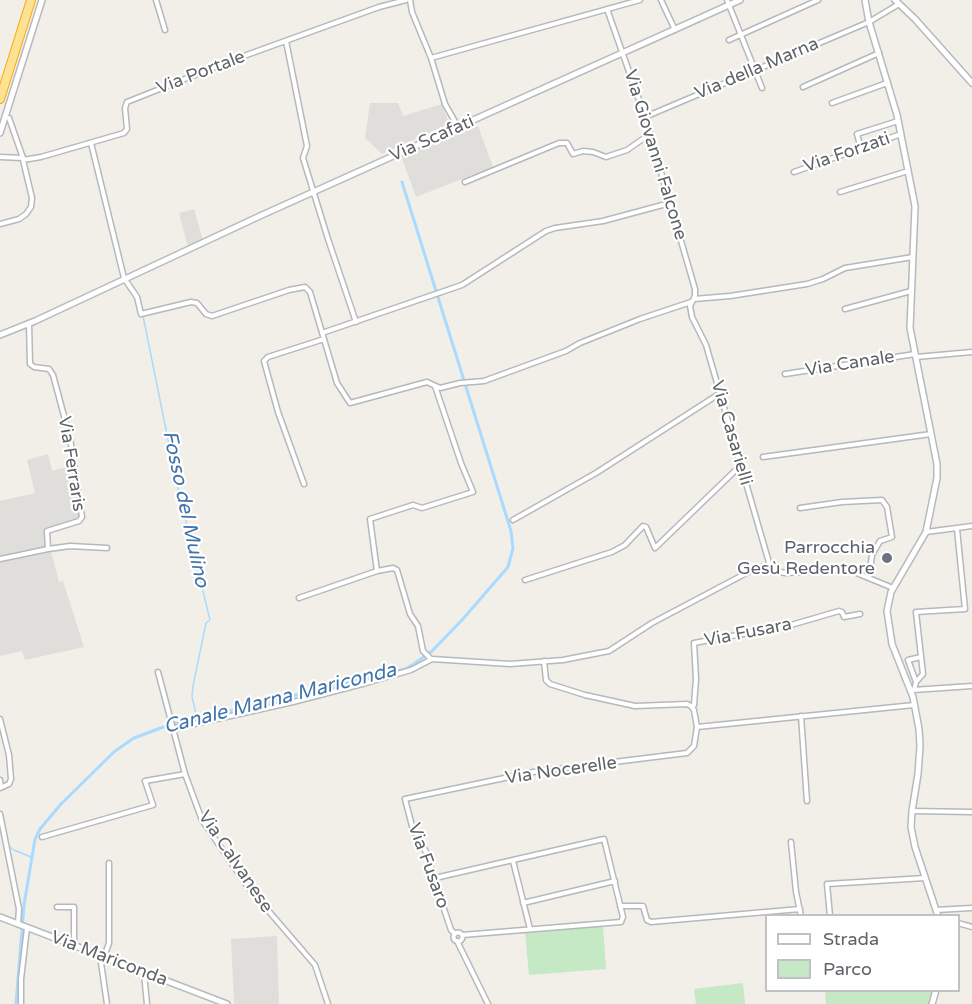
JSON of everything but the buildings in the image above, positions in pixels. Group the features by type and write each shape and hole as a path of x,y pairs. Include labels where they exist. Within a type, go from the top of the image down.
{"highway":[{"path":"0,85 27,2"},
{"path":"0,99 27,2"}],"street":[{"path":"0,133 42,0"},
{"path":"156,0 165,30"},
{"path":"408,0 431,58 448,111 459,128"},
{"name":"Via Portale","path":"0,157 23,159 41,157 127,131 125,108 128,102 230,61 386,5 408,0"},
{"path":"431,58 640,0"},
{"path":"661,0 675,30"},
{"name":"Via Scafati","path":"0,335 624,54 729,2 740,0"},
{"path":"729,40 818,0"},
{"path":"865,0 869,22 898,121 915,206 910,328 931,434 937,478 926,532 893,588 888,605 890,634 899,664 912,690 920,746 911,827 937,913 972,908"},
{"path":"729,2 762,88"},
{"path":"897,2 972,82"},
{"name":"Via della Marna","path":"645,117 869,22 897,2"},
{"name":"Via Giovanni Falcone","path":"607,9 650,134 695,289 692,300"},
{"path":"286,41 308,146 303,158 356,321"},
{"path":"803,87 879,53"},
{"path":"832,103 888,83"},
{"path":"0,224 19,219 26,214 31,207 32,198 23,159 9,118"},
{"path":"861,149 857,134 898,121"},
{"path":"465,182 559,143 567,143 573,154 583,151 606,157 627,150 650,134"},
{"name":"Via Forzati","path":"794,172 901,134"},
{"path":"91,143 124,278 137,297 143,314 191,302 197,303 206,314 212,316 289,290 305,287 310,292 337,383 350,403 427,382 440,388 484,381 566,351 580,343 692,300 807,284 845,268 913,257"},
{"path":"840,192 908,171"},
{"path":"322,333 469,281 546,231 603,221 670,203"},
{"path":"845,309 911,291"},
{"name":"Via Casarielli","path":"692,300 692,317 706,345 718,394 770,566"},
{"name":"Via Ferraris","path":"29,323 30,364 34,367 49,369 53,375 70,438 82,517 79,521 47,531 48,549"},
{"path":"303,484 278,412 264,361 268,357 324,339"},
{"name":"Via Canale","path":"785,374 916,356 972,352"},
{"path":"377,571 370,519 413,505 422,508 474,492 461,463 434,386"},
{"path":"513,520 596,472 718,394"},
{"path":"763,457 931,434"},
{"path":"525,580 612,552 625,545 643,526 646,527 656,548 741,465"},
{"path":"800,508 842,502 882,500 887,507 892,537 880,541 872,555 869,576"},
{"path":"926,532 972,526"},
{"path":"912,690 923,674 916,612 965,609 957,529"},
{"path":"0,559 70,546 107,548"},
{"path":"172,726 293,702 366,683 411,670 431,658 499,663 544,661 609,651 652,623 756,568 770,566 777,572 785,573 838,570 854,572 869,576 893,588"},
{"path":"299,598 377,571 397,570 410,614 417,626 423,651 431,658"},
{"name":"Via Fusara","path":"692,706 694,705 696,679 694,643 791,626 839,611 844,617 860,615"},
{"path":"916,682 908,660 921,657"},
{"path":"544,661 546,680 550,684 585,695 635,706 687,704 692,706 697,727 915,705"},
{"name":"Via Calvanese","path":"158,672 185,774 202,820 269,914 315,965 328,1004"},
{"path":"912,690 972,686"},
{"path":"801,716 807,801"},
{"path":"0,719 9,755 11,779 9,784 1,788 0,780"},
{"name":"Via Nocerelle","path":"407,798 533,772 687,753 694,746 697,727"},
{"path":"42,837 153,805 146,781 185,774"},
{"name":"Via Fusaro","path":"407,798 405,801 412,826 427,854 451,930 455,934 454,939 488,1004"},
{"path":"912,811 972,812"},
{"path":"0,814 23,926 21,1004"},
{"path":"435,878 604,839 623,918 620,922 455,934"},
{"path":"791,842 796,892 801,914"},
{"path":"513,861 530,929"},
{"path":"107,1004 102,956 109,943 109,862"},
{"path":"830,914 827,884 925,878"},
{"path":"523,903 615,881"},
{"path":"620,906 643,906 647,920 651,922 800,909"},
{"path":"57,908 74,907 74,946"},
{"name":"Via Mariconda","path":"1,918 227,1004"},
{"path":"457,941 462,939 462,935"},
{"path":"144,972 147,1004"}],"shaded area":[{"path":"370,103 398,103 403,116 442,104 449,124 382,154 365,138"},
{"path":"478,126 493,167 416,197 401,156"},
{"path":"194,209 203,240 188,247 179,213"},
{"path":"48,454 52,471 73,465 80,517 45,530 47,547 0,556 0,501 35,493 27,460"},
{"path":"51,551 59,582 63,581 84,647 25,660 22,651 0,656 0,561"},
{"path":"277,936 279,1004 234,1004 231,939"}],"green space":[{"path":"603,926 606,969 529,975 525,933"},
{"path":"743,983 745,1004 696,1004 694,989"},
{"path":"825,992 933,992 930,1004 826,1004"}],"waterway":[{"name":"Canale Marna Mariconda","path":"16,1004 24,905 35,839 40,829 61,804 115,751 134,738 166,726 405,669 432,651 508,567 513,548 511,531 402,182"},
{"name":"Fosso del Mulino","path":"140,299 141,305"},
{"name":"Fosso del Mulino","path":"143,316 177,484 210,620 206,623 193,686 192,697 197,718"},
{"path":"7,845 31,857"}],"place":[{"name":"Parrocchia Gesù Redentore","path":"887,558"}]}
